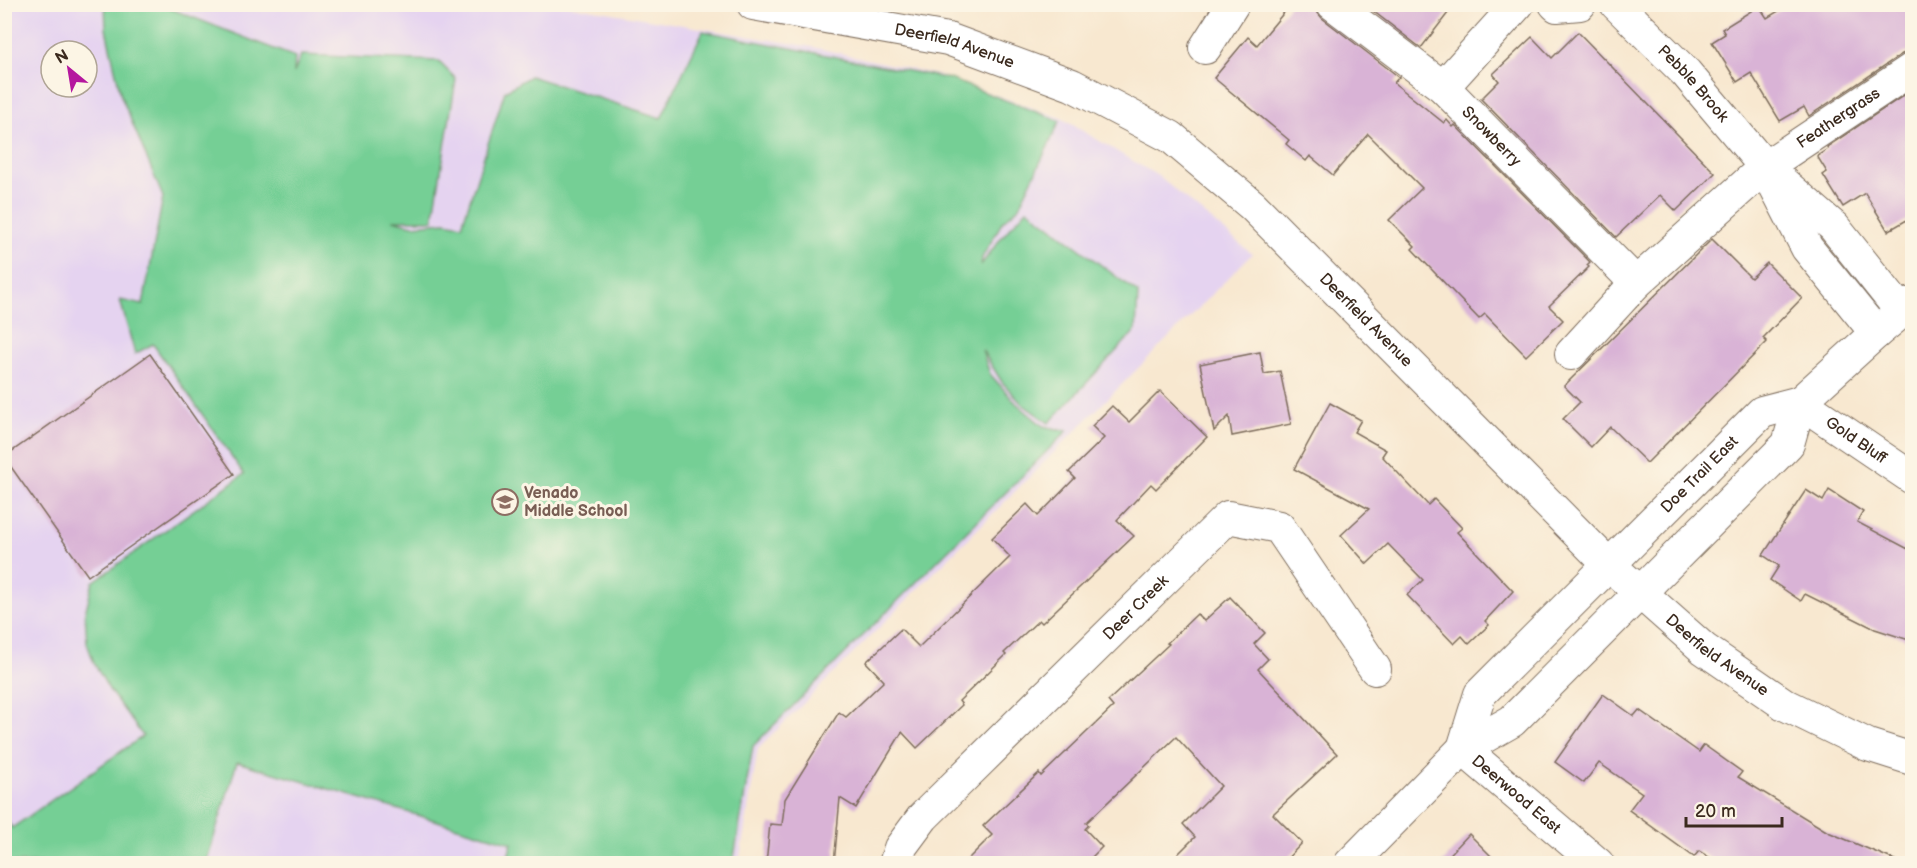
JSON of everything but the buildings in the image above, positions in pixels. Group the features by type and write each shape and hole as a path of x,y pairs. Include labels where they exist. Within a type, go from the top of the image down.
{"street":[{"name":"Deerfield Avenue","path":"753,4 948,39 1072,85 1171,137 1253,206 1608,564 1638,593 1704,649 1784,704 1868,744 1912,759"},
{"path":"1205,48 1233,4"},
{"name":"Snowberry","path":"1333,4 1443,87 1636,283"},
{"path":"1443,87 1518,4"},
{"path":"1555,4 1557,6 1580,4"},
{"name":"Pebble Brook","path":"1616,4 1686,73 1765,167 1834,227 1907,307"},
{"name":"Feathergrass","path":"1765,167 1912,69"},
{"path":"1571,354 1636,283 1765,167"},
{"name":"Pebble Brook","path":"1765,167 1807,248 1876,333"},
{"name":"Doe Trail East","path":"1608,564 1762,411 1800,402 1907,307"},
{"path":"1350,864 1463,749 1512,721 1788,444 1800,402"},
{"name":"Gold Bluff","path":"1800,402 1912,478"},
{"name":"Deer Creek","path":"895,864 900,848 923,817 1228,517 1279,527 1375,669"},
{"path":"1463,749 1480,694 1608,564"},
{"name":"Deerwood East","path":"1463,749 1598,864"}],"shaded area":[{"name":"Venado Middle School","path":"5,5 565,5 812,47 942,76 1061,118 1158,176 1252,254 758,749 739,863 5,864"}],"green space":[{"name":"Venado Middle School","path":"105,5 161,5 295,57 294,73 301,55 438,61 456,79 433,220 393,220 413,225 445,222 462,225 505,91 530,76 661,118 703,31 950,79 1060,121 1019,207 1003,221 982,258 981,265 1027,209 1138,293 1136,330 1049,423 1022,404 1002,382 982,350 990,374 1016,403 1043,426 1067,431 753,746 733,863 506,863 512,843 237,762 206,863 5,863 5,818 12,828 143,736 110,691 94,663 87,643 85,613 93,582 244,474 153,344 135,354 120,300 143,305 163,197 121,96 106,29"}],"place":[{"name":"Venado Middle School","path":"505,502"}]}
